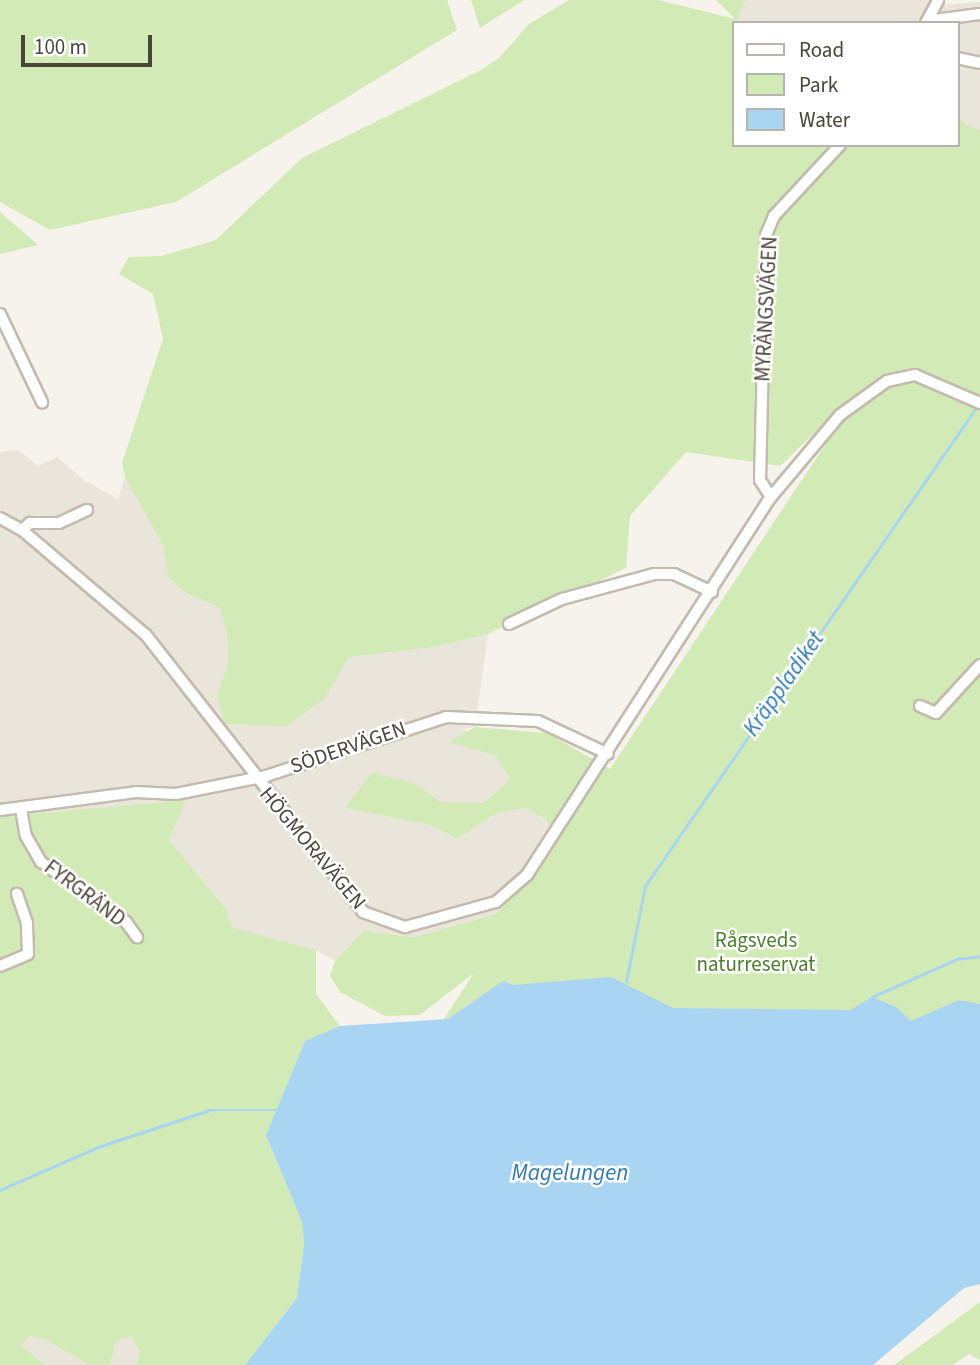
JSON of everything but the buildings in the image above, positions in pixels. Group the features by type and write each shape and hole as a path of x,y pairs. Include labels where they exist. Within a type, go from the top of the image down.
{"street":[{"path":"928,21 938,0"},
{"path":"934,21 980,14"},
{"path":"959,58 980,63"},
{"name":"MYRÄNGSVÄGEN","path":"771,497 760,480 766,235 774,215 838,147"},
{"path":"0,314 42,402"},
{"name":"HÖGMORAVÄGEN","path":"0,519 22,530 146,635 254,777 363,912 405,927 496,902 513,890 608,754 771,497 840,415 887,381 915,375 977,401"},
{"path":"22,530 30,523 59,523 88,510"},
{"path":"509,624 562,599 654,574 680,576 712,592"},
{"path":"920,706 936,713 980,665"},
{"name":"SÖDERVÄGEN","path":"0,810 136,792 176,794 254,777 427,720 464,716 538,721 608,754"},
{"name":"FYRGRÄND","path":"22,809 26,836 41,862 126,922 137,937"},
{"name":"FYRGRÄND","path":"0,966 23,960 27,954 27,923 17,894"}],"shaded area":[{"path":"746,0 930,0 928,6 980,2 980,130 965,124 959,116 959,21 737,20"},
{"path":"18,450 38,466 57,457 85,481 118,499 125,477 164,548 168,576 184,592 220,608 227,634 228,664 217,695 325,698 349,657 435,647 488,634 475,727 464,729 495,755 510,779 484,803 441,802 416,784 346,808 431,825 457,839 497,813 526,808 545,819 559,838 536,873 496,914 414,937 363,931 335,961 316,950 233,929 226,909 169,840 185,801 0,817 0,452"},
{"path":"132,1334 140,1352 136,1365 110,1365 116,1342"},
{"path":"29,1335 43,1338 89,1365 45,1365 20,1346"}],"green space":[{"path":"0,0 447,0 457,30 176,202 50,230 0,202"},
{"path":"471,0 524,0 480,28"},
{"name":"Rågsveds naturreservat","path":"569,0 658,0 735,19 716,0 746,0 737,20 740,21 732,21 732,147 959,147 959,116 965,124 980,130 980,1205 432,1037 474,973 420,1015 385,1016 340,992 330,975 335,961 363,931 414,937 496,914 536,873 559,838 545,819 526,808 497,813 457,839 431,825 345,808 372,773 416,784 441,802 484,803 510,779 495,755 449,742 475,727 547,733 610,769 837,427 827,421 780,466 686,452 630,516 626,568 488,634 435,647 349,657 325,698 287,726 224,724 217,695 228,664 227,634 220,608 184,592 168,576 164,548 125,477 122,463 163,339 153,294 119,274 129,257 161,256 216,240 302,158 481,70 499,58 529,24"},
{"path":"0,212 38,245 0,254"},
{"path":"186,800 169,840 226,909 233,928 316,950 316,994 340,1026 305,1041 266,1135 302,1222 304,1244 297,1298 245,1365 136,1365 140,1352 131,1335 116,1342 110,1365 89,1365 43,1338 29,1336 21,1346 45,1365 0,1365 0,817"},
{"path":"980,1302 980,1360 969,1354 952,1365 894,1365"}],"water":[{"name":"Magelungen","path":"611,977 673,1008 851,1010 872,997 896,1007 911,1021 959,1000 980,1004 980,1284 964,1288 873,1365 245,1365 297,1298 304,1244 302,1222 266,1135 305,1041 340,1026 448,1019 503,981 513,985"}],"waterway":[{"name":"Kräppladiket","path":"626,982 645,886 978,405"},
{"path":"872,997 957,959 980,956"},
{"path":"0,1190 98,1147 210,1110 276,1110"}]}
